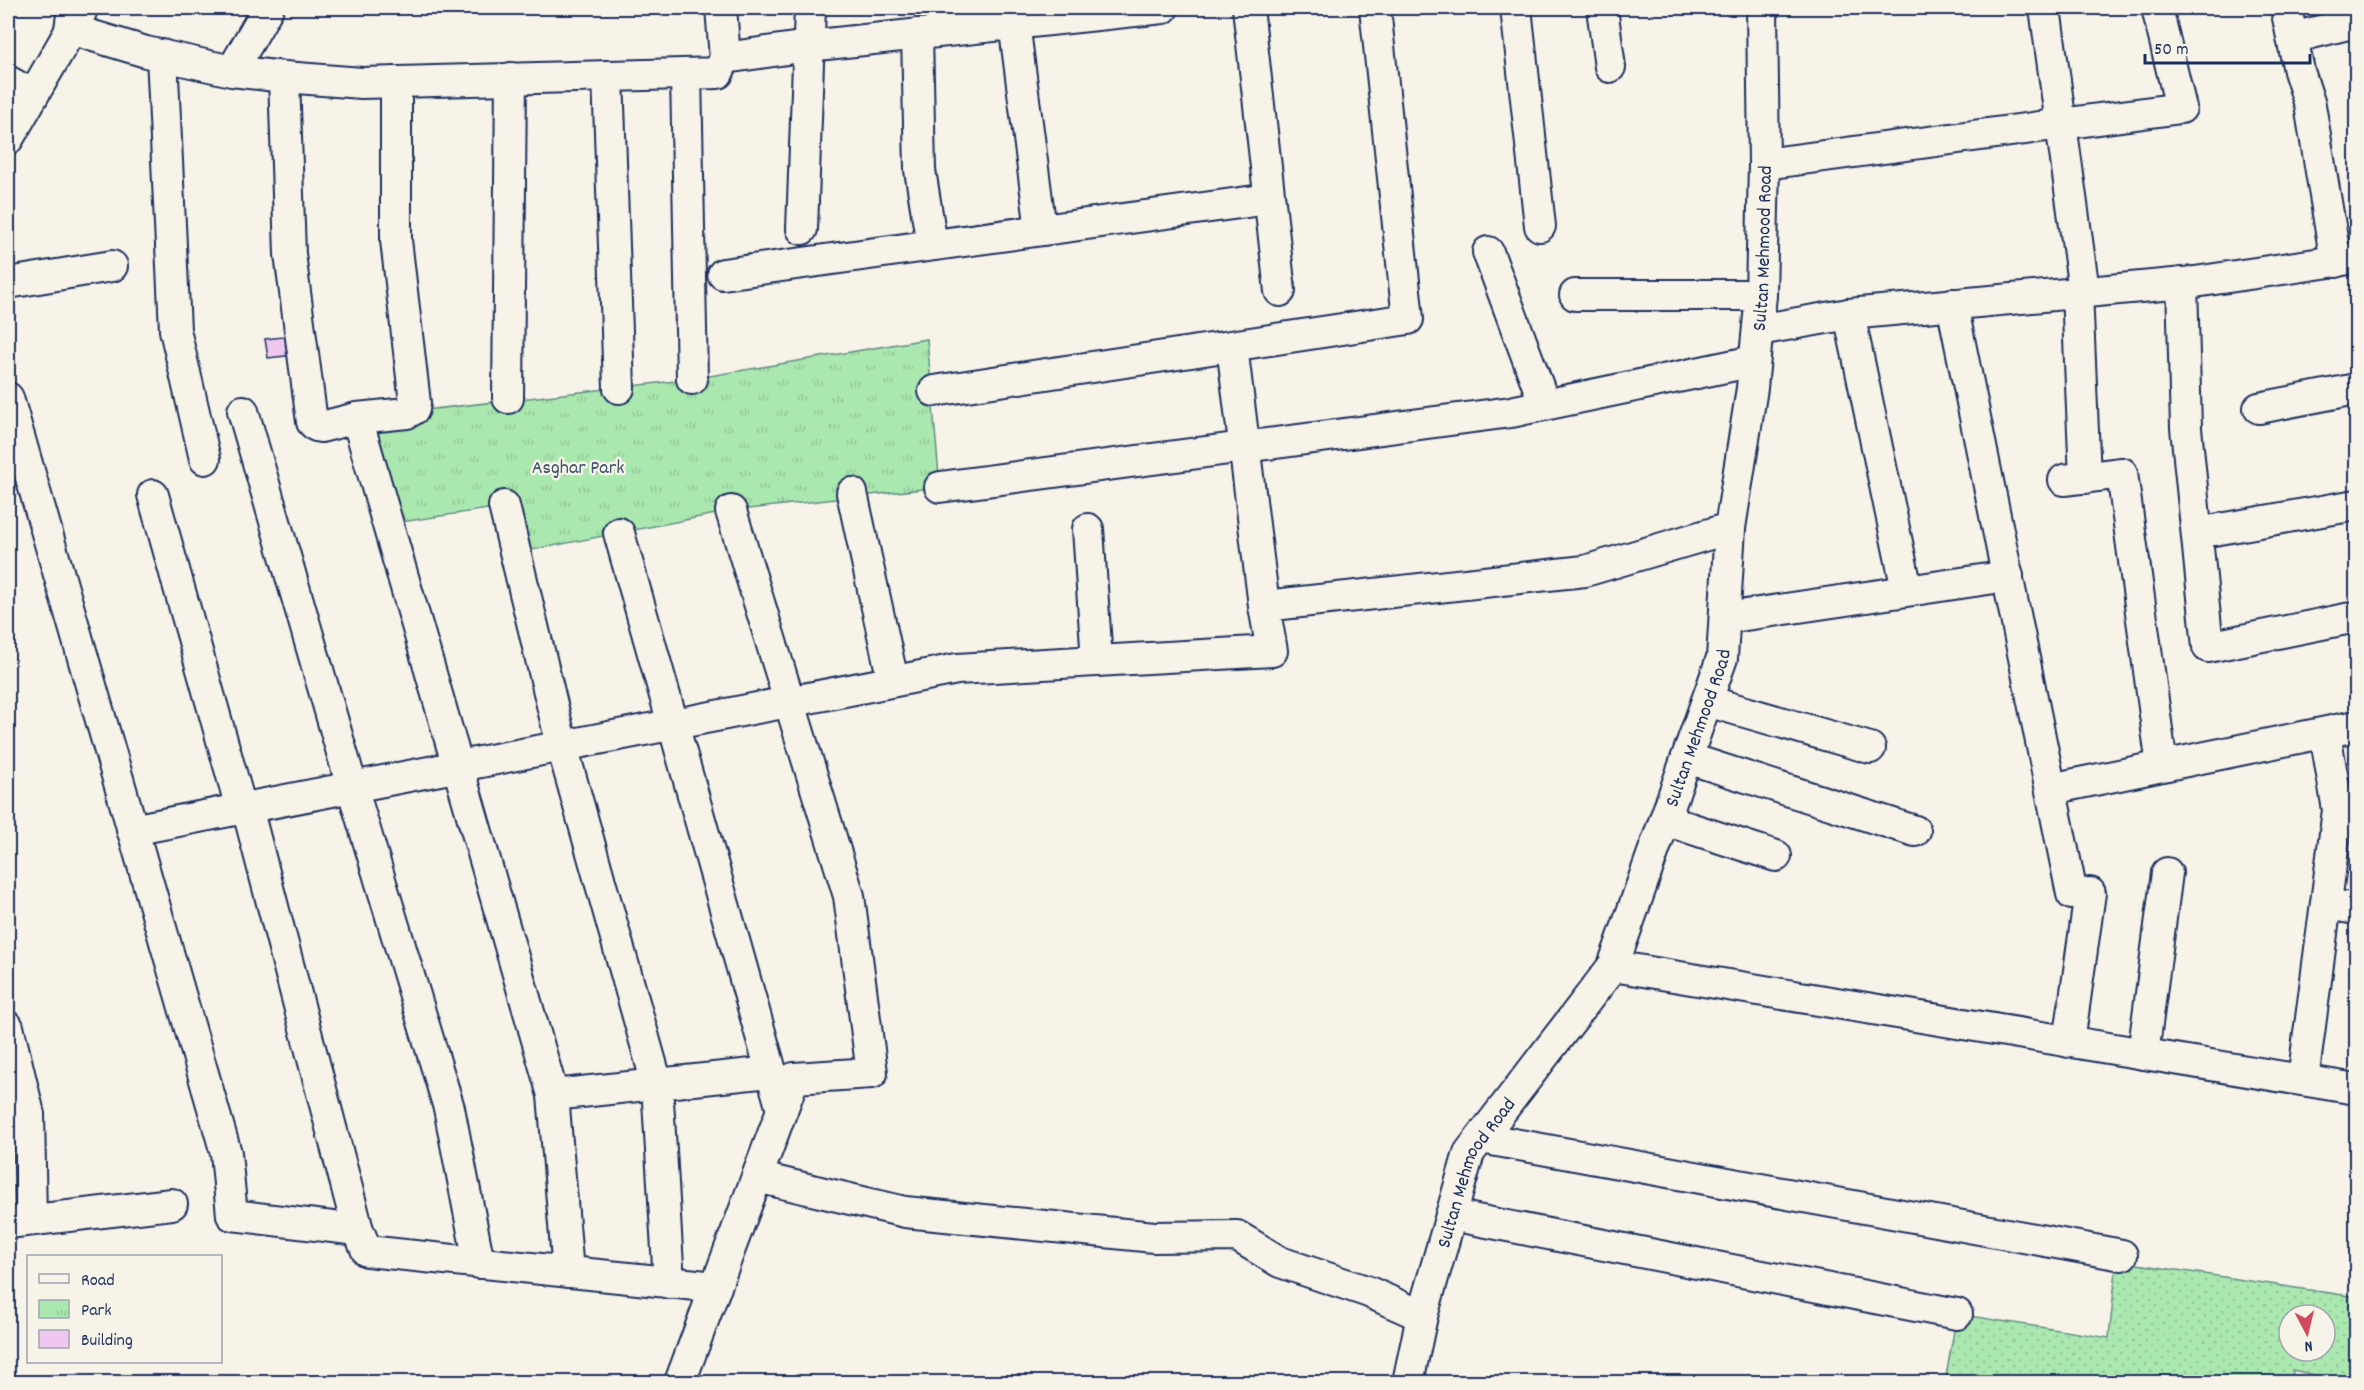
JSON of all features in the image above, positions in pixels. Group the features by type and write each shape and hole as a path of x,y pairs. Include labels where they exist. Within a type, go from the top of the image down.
{"street":[{"path":"232,71 268,8"},
{"path":"8,139 20,88 76,15 162,55 232,71 284,77 396,82 718,73 725,58 722,8"},
{"path":"802,229 810,8"},
{"path":"725,58 917,34 950,19 1014,23 1092,11 1163,8"},
{"path":"1248,8 1280,291"},
{"path":"934,391 1408,319 1375,8"},
{"path":"1516,8 1540,226"},
{"path":"1602,8 1610,67"},
{"name":"Sultan Mehmood Road","path":"1408,1383 1422,1316 1469,1153 1613,966 1722,658 1730,528 1752,388 1761,295 1764,164 1762,8"},
{"path":"2045,8 2061,123 2080,292 2074,479 2122,473 2162,766"},
{"path":"1764,164 2181,108 2157,8"},
{"path":"1758,330 1849,314 2182,283 2346,260 2286,8"},
{"path":"2292,38 2356,22"},
{"path":"1014,23 1041,230"},
{"path":"917,34 920,170 932,246"},
{"path":"162,55 175,330 205,459"},
{"path":"686,74 692,379"},
{"path":"608,76 619,388"},
{"path":"284,77 290,254 312,422 321,427 357,418 407,413 414,409 396,240 396,82"},
{"path":"508,398 511,78"},
{"path":"723,274 1269,198"},
{"path":"1488,252 1545,405"},
{"path":"8,283 112,266"},
{"path":"2182,283 2186,428 2208,647 2356,617"},
{"path":"1575,296 1761,295"},
{"path":"1952,304 2050,789 2081,893 2069,1042"},
{"path":"1849,314 1907,590"},
{"path":"132,830 957,669 1272,651 1264,606 1232,346"},
{"path":"940,487 1512,412 1754,361"},
{"path":"2259,408 2356,389"},
{"path":"8,398 226,1153 232,1215 358,1230"},
{"path":"243,411 352,787 449,1108 479,1263"},
{"path":"357,418 553,1095 568,1272"},
{"path":"852,493 893,681"},
{"path":"153,495 241,808 250,819 358,1230 367,1251 716,1287"},
{"path":"2197,533 2356,505"},
{"path":"504,506 562,746 657,1084 669,1283"},
{"path":"680,1383 794,1078 872,1073 849,896 731,511"},
{"path":"1264,606 1585,570 1730,528"},
{"path":"1088,529 1097,661"},
{"path":"619,533 782,1110"},
{"path":"1725,618 2008,576"},
{"path":"1707,701 1870,748"},
{"path":"2050,789 2356,726"},
{"path":"2303,1080 2338,810 2325,732"},
{"path":"1687,758 1915,831"},
{"path":"1665,820 1776,856"},
{"path":"2143,1054 2167,873"},
{"path":"2326,904 2356,909"},
{"path":"1613,966 2356,1089"},
{"path":"8,1028 29,1114 20,1222 172,1204"},
{"path":"553,1095 771,1072"},
{"path":"1480,1138 2122,1255"},
{"path":"757,1177 905,1212 1154,1237 1237,1236 1280,1262 1369,1292 1422,1316"},
{"path":"1451,1215 1957,1314"}],"green space":[{"name":"Asghar Park","path":"927,339 940,487 731,511 527,551 514,505 388,524 357,418 692,379"},
{"path":"2117,1261 2356,1297 2356,1382 2292,1370 2295,1382 1945,1382 1957,1314 2109,1338"}],"building":[{"path":"292,336 294,355 268,358 265,339"}]}
